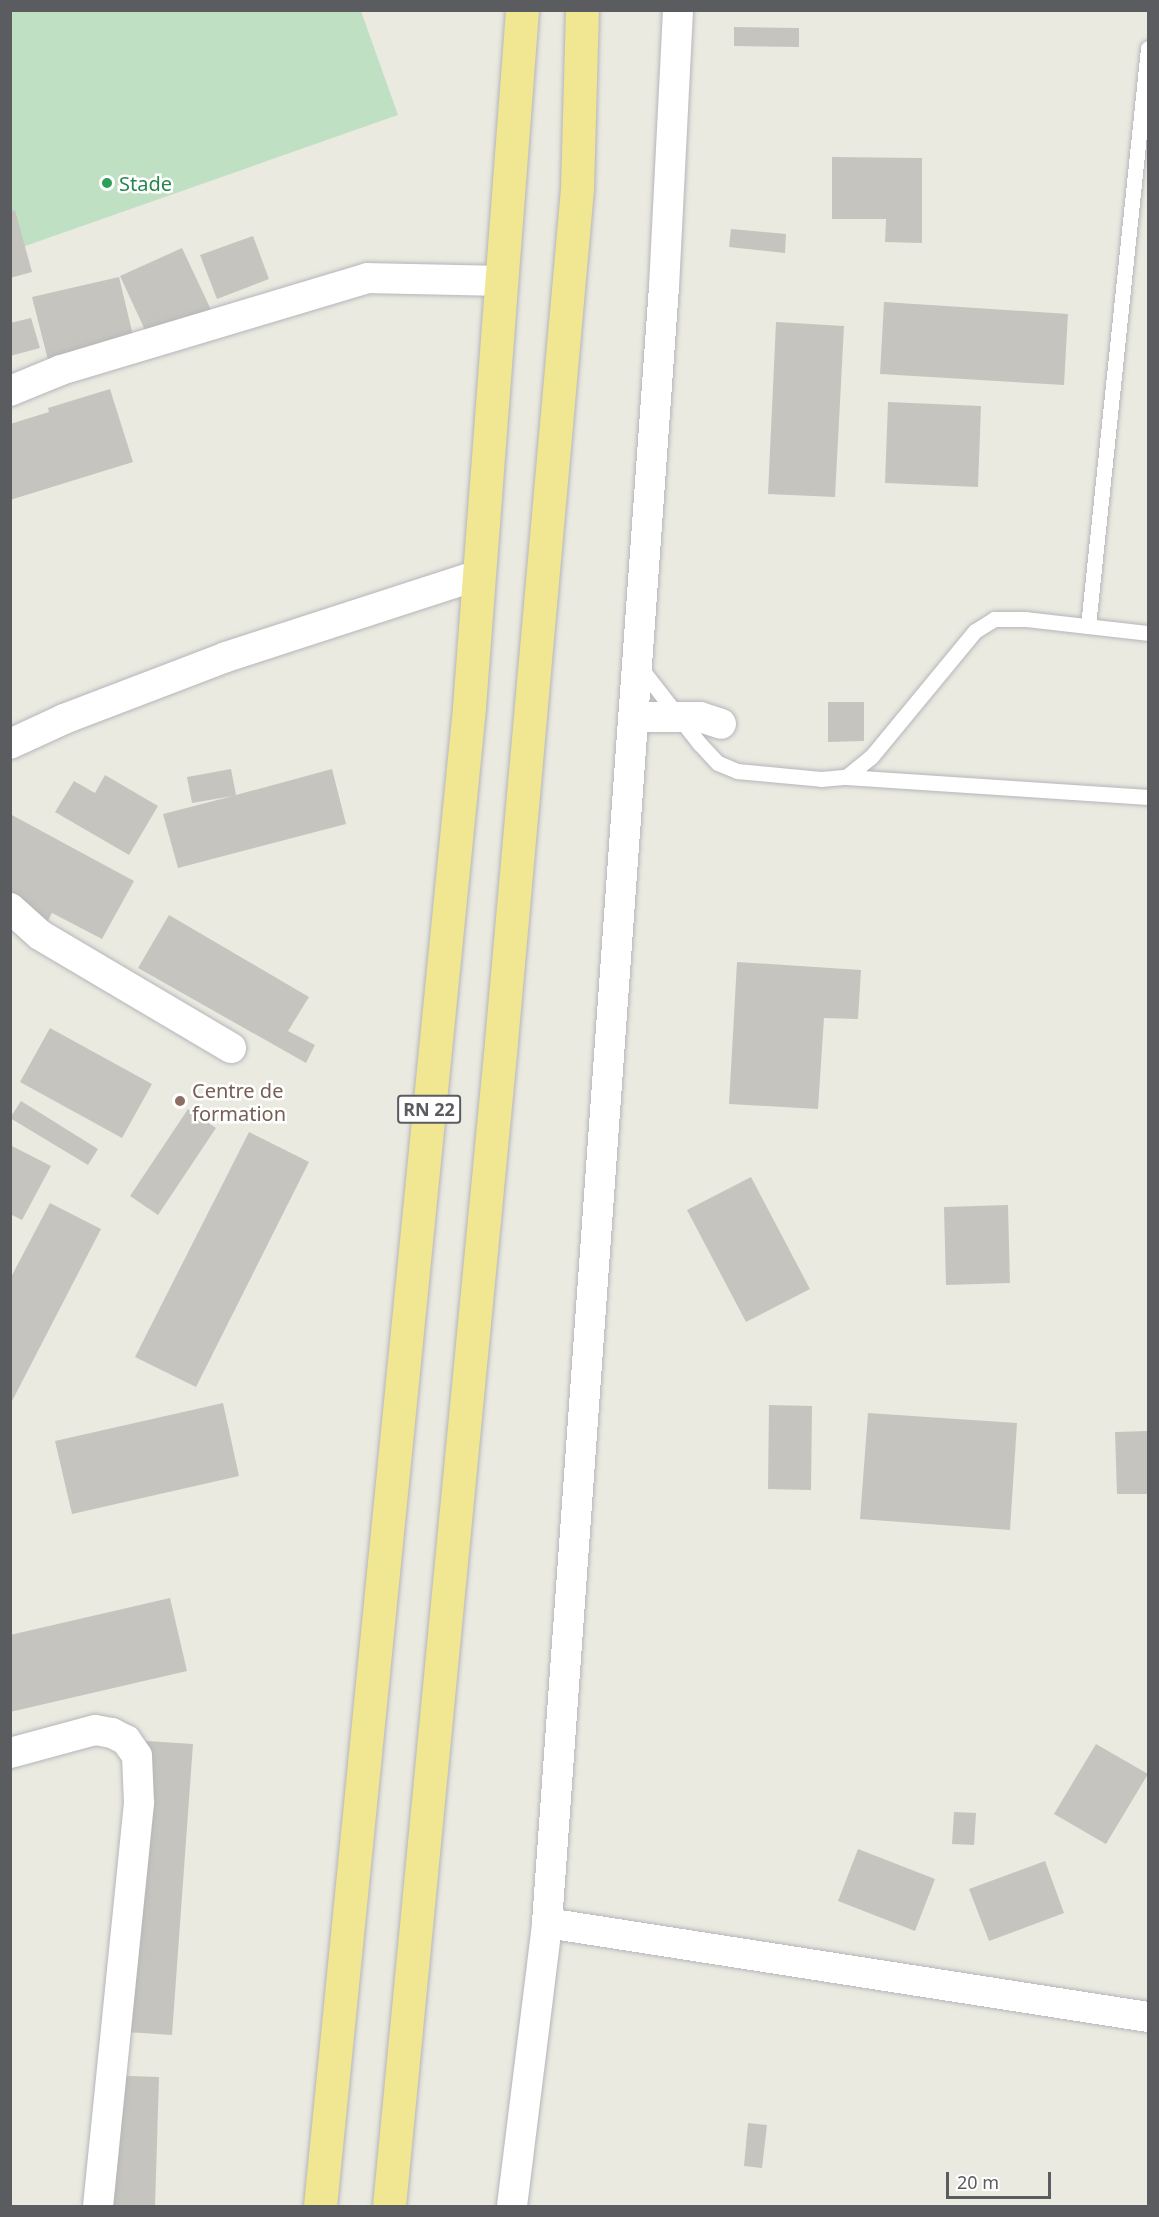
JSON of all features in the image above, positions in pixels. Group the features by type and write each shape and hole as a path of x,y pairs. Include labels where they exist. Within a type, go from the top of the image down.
{"highway":[{"name":"RN 22","path":"320,2206 465,743 522,10"},
{"path":"389,2206 501,1042 577,188 582,10"}],"street":[{"path":"512,2206 547,1923 664,287 678,10"},
{"path":"10,391 61,370 368,278 501,280"},
{"path":"10,744 64,719 226,657 478,575"},
{"path":"633,717 700,717 721,724"},
{"path":"10,908 40,935 231,1048"},
{"path":"10,1752 95,1730 112,1733 126,1740 137,1756 139,1803 98,2206"},
{"path":"547,1923 1149,2017"}],"lane":[{"path":"1088,626 1149,48"},
{"path":"846,777 871,757 975,631 994,619 1025,619 1149,633"},
{"path":"637,664 678,717 718,763 737,771 820,779 846,777 1149,797"}],"green space":[{"name":"Stade","path":"10,11 361,11 398,115 11,251"}],"building":[{"path":"734,27 799,28 799,47 734,46"},
{"path":"832,157 922,158 922,243 885,242 886,219 832,219"},
{"path":"15,210 32,272 10,278 10,212"},
{"path":"731,229 786,234 785,253 729,247"},
{"path":"253,236 269,279 217,299 200,255"},
{"path":"182,248 213,314 151,343 120,276"},
{"path":"119,277 136,348 50,368 32,297"},
{"path":"884,302 1068,314 1064,385 880,374"},
{"path":"31,318 40,348 10,356 10,323"},
{"path":"776,322 844,326 835,497 768,494"},
{"path":"110,389 133,462 10,500 10,424 49,412 48,408"},
{"path":"888,402 981,406 978,487 885,483"},
{"path":"828,702 864,702 864,741 828,742"},
{"path":"231,769 236,795 332,769 346,824 178,868 163,814 233,796 192,803 187,777"},
{"path":"105,775 158,806 129,855 55,812 74,781 95,793"},
{"path":"10,814 134,881 102,939 52,913 39,938 10,923"},
{"path":"169,915 309,997 288,1031 315,1045 306,1063 138,968"},
{"path":"737,962 861,970 858,1019 824,1018 818,1109 729,1104"},
{"path":"50,1028 152,1084 122,1138 20,1082"},
{"path":"21,1101 98,1149 88,1165 10,1118"},
{"path":"188,1109 216,1128 158,1215 130,1196"},
{"path":"249,1132 309,1162 196,1387 135,1357"},
{"path":"10,1145 51,1166 22,1220 10,1214"},
{"path":"751,1177 810,1289 746,1322 687,1210"},
{"path":"50,1203 101,1229 10,1405 10,1279"},
{"path":"1008,1205 1010,1283 946,1285 944,1207"},
{"path":"223,1403 239,1476 72,1514 55,1441"},
{"path":"769,1405 812,1406 811,1490 768,1489"},
{"path":"868,1413 1017,1423 1010,1530 860,1519"},
{"path":"1148,1431 1148,1494 1117,1494 1115,1432"},
{"path":"170,1598 187,1671 10,1712 10,1635"},
{"path":"131,1740 193,1744 172,2035 111,2031"},
{"path":"1096,1744 1148,1774 1106,1844 1054,1814"},
{"path":"954,1812 976,1813 974,1845 952,1844"},
{"path":"858,1849 935,1879 915,1931 838,1901"},
{"path":"1045,1861 1064,1913 989,1941 969,1889"},
{"path":"101,2075 159,2077 155,2206 96,2206"},
{"path":"748,2123 767,2125 762,2168 744,2166"}],"place":[{"name":"Stade","path":"107,183"},
{"name":"Centre de formation","path":"180,1101"}]}
